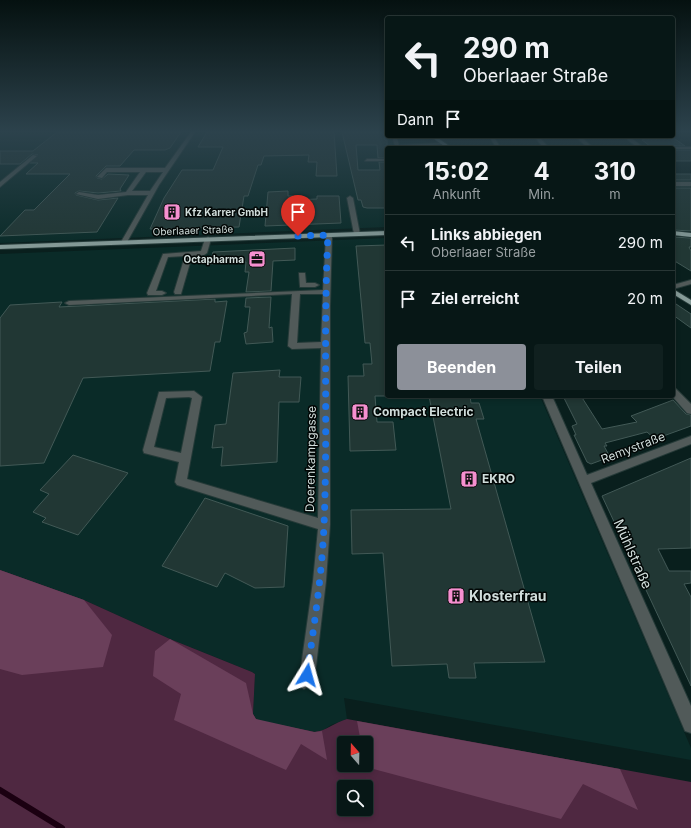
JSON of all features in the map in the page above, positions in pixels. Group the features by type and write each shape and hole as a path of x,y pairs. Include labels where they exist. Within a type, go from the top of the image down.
{"main road":[{"name":"Oberlaaer Straße","path":"0,247 385,232"},
{"path":"675,233 691,235"},
{"path":"675,292 691,302"}],"street":[{"path":"0,185 17,171"},
{"path":"100,176 105,171"},
{"path":"128,193 144,171"},
{"path":"124,242 166,171"},
{"path":"675,184 691,184"},
{"path":"79,194 98,197 128,193 152,193"},
{"path":"350,198 357,234"},
{"name":"Doerenkampgasse","path":"304,681 307,675 319,586 324,525 325,345 328,235"},
{"path":"208,239 204,253 164,255 151,293 228,289"},
{"path":"178,292 189,254"},
{"path":"302,275 303,285 326,288"},
{"path":"675,286 691,282"},
{"path":"69,303 296,292 326,288"},
{"path":"296,292 292,346 325,345"},
{"path":"185,459 148,450 162,395 191,393 197,397 181,482 324,525"},
{"path":"675,393 691,410"},
{"name":"Mühlstraße","path":"548,398 691,725"},
{"name":"Remystraße","path":"584,481 691,440"}],"shaded area":[{"path":"0,171 385,171 385,227 0,243"},
{"path":"385,238 385,398 541,398 691,748 691,760 344,698 347,719 331,725 322,731 314,732 261,721 256,719 253,714 255,674 252,672 170,639 84,600 0,570 0,254"},
{"path":"0,570 84,600 170,639 252,672 255,674 253,714 256,719 261,721 315,732 347,719 691,782 691,828 0,828"},
{"path":"0,570 84,600 112,635 103,667 22,675 0,669"},
{"path":"170,639 246,683 253,714 256,719 314,732 322,731 327,760 301,744 286,770 174,720 181,694 153,676 155,651"},
{"path":"357,721 620,769 638,810 583,784 561,819 373,769 373,736 360,736"}],"building":[{"path":"30,171 101,171 96,176 97,178 102,179 108,174 129,175 120,189 121,191 98,193 79,191 75,193 76,195 98,200 118,198 97,232 0,236 25,210 34,210 70,174 26,174"},
{"path":"182,171 256,171 248,196 244,196 239,227 150,229 164,198"},
{"path":"316,171 337,171 337,176 316,176"},
{"path":"351,171 385,171 385,208 363,207 361,200 358,200"},
{"path":"675,174 691,174 691,180 675,180"},
{"path":"675,188 691,188 691,231 675,230"},
{"path":"288,191 288,196 293,196 293,200 317,199 317,196 339,196 341,223 265,226 268,192"},
{"path":"675,237 691,238 691,247 689,247 691,251 691,271 675,261"},
{"path":"385,245 385,396 375,396 377,422 393,422 396,450 350,451 348,376 364,376 363,364 372,364 370,343 365,343 356,246"},
{"path":"295,248 295,260 273,261 271,291 246,292 249,272 245,272 246,262 210,264 213,252"},
{"path":"271,297 269,328 272,327 273,342 246,344 244,333 247,332 250,307 245,307 246,298"},
{"path":"215,299 215,302 227,301 220,342 215,342 210,371 83,378 44,463 0,466 0,318 10,305 62,302 59,307"},
{"path":"675,303 691,314 691,328 675,316"},
{"path":"280,370 279,377 301,377 299,402 279,402 277,462 221,466 223,447 212,448 215,425 226,424 233,373"},
{"path":"429,398 470,398 471,403 479,403 484,419 476,419 545,662 474,663 476,678 449,678 447,664 392,666 383,553 352,554 351,510 451,509"},
{"path":"564,398 582,398 602,429 637,422 631,416 673,400 686,414 691,415 691,426 655,439 647,432 605,443 607,446 604,446 610,457 591,464 587,462 574,435 576,435 572,426 577,424"},
{"path":"73,455 128,473 78,535 42,522 46,518 33,512 49,494 40,490"},
{"path":"691,458 691,548 658,549 669,571 691,571 691,583 684,584 691,597 691,686 602,496"},
{"path":"205,498 288,526 284,587 255,588 225,573 217,587 162,566"}],"waterway":[{"path":"0,790 62,828"}],"place":[{"name":"Kfz Karrer GmbH","path":"172,212"},
{"name":"Octapharma","path":"257,259"},
{"name":"Compact Electric","path":"360,412"},
{"name":"EKRO","path":"469,479"},
{"name":"Klosterfrau","path":"456,596"}],"route":[{"path":"298,236 328,235 326,285 324,525 319,586 307,675"}]}
